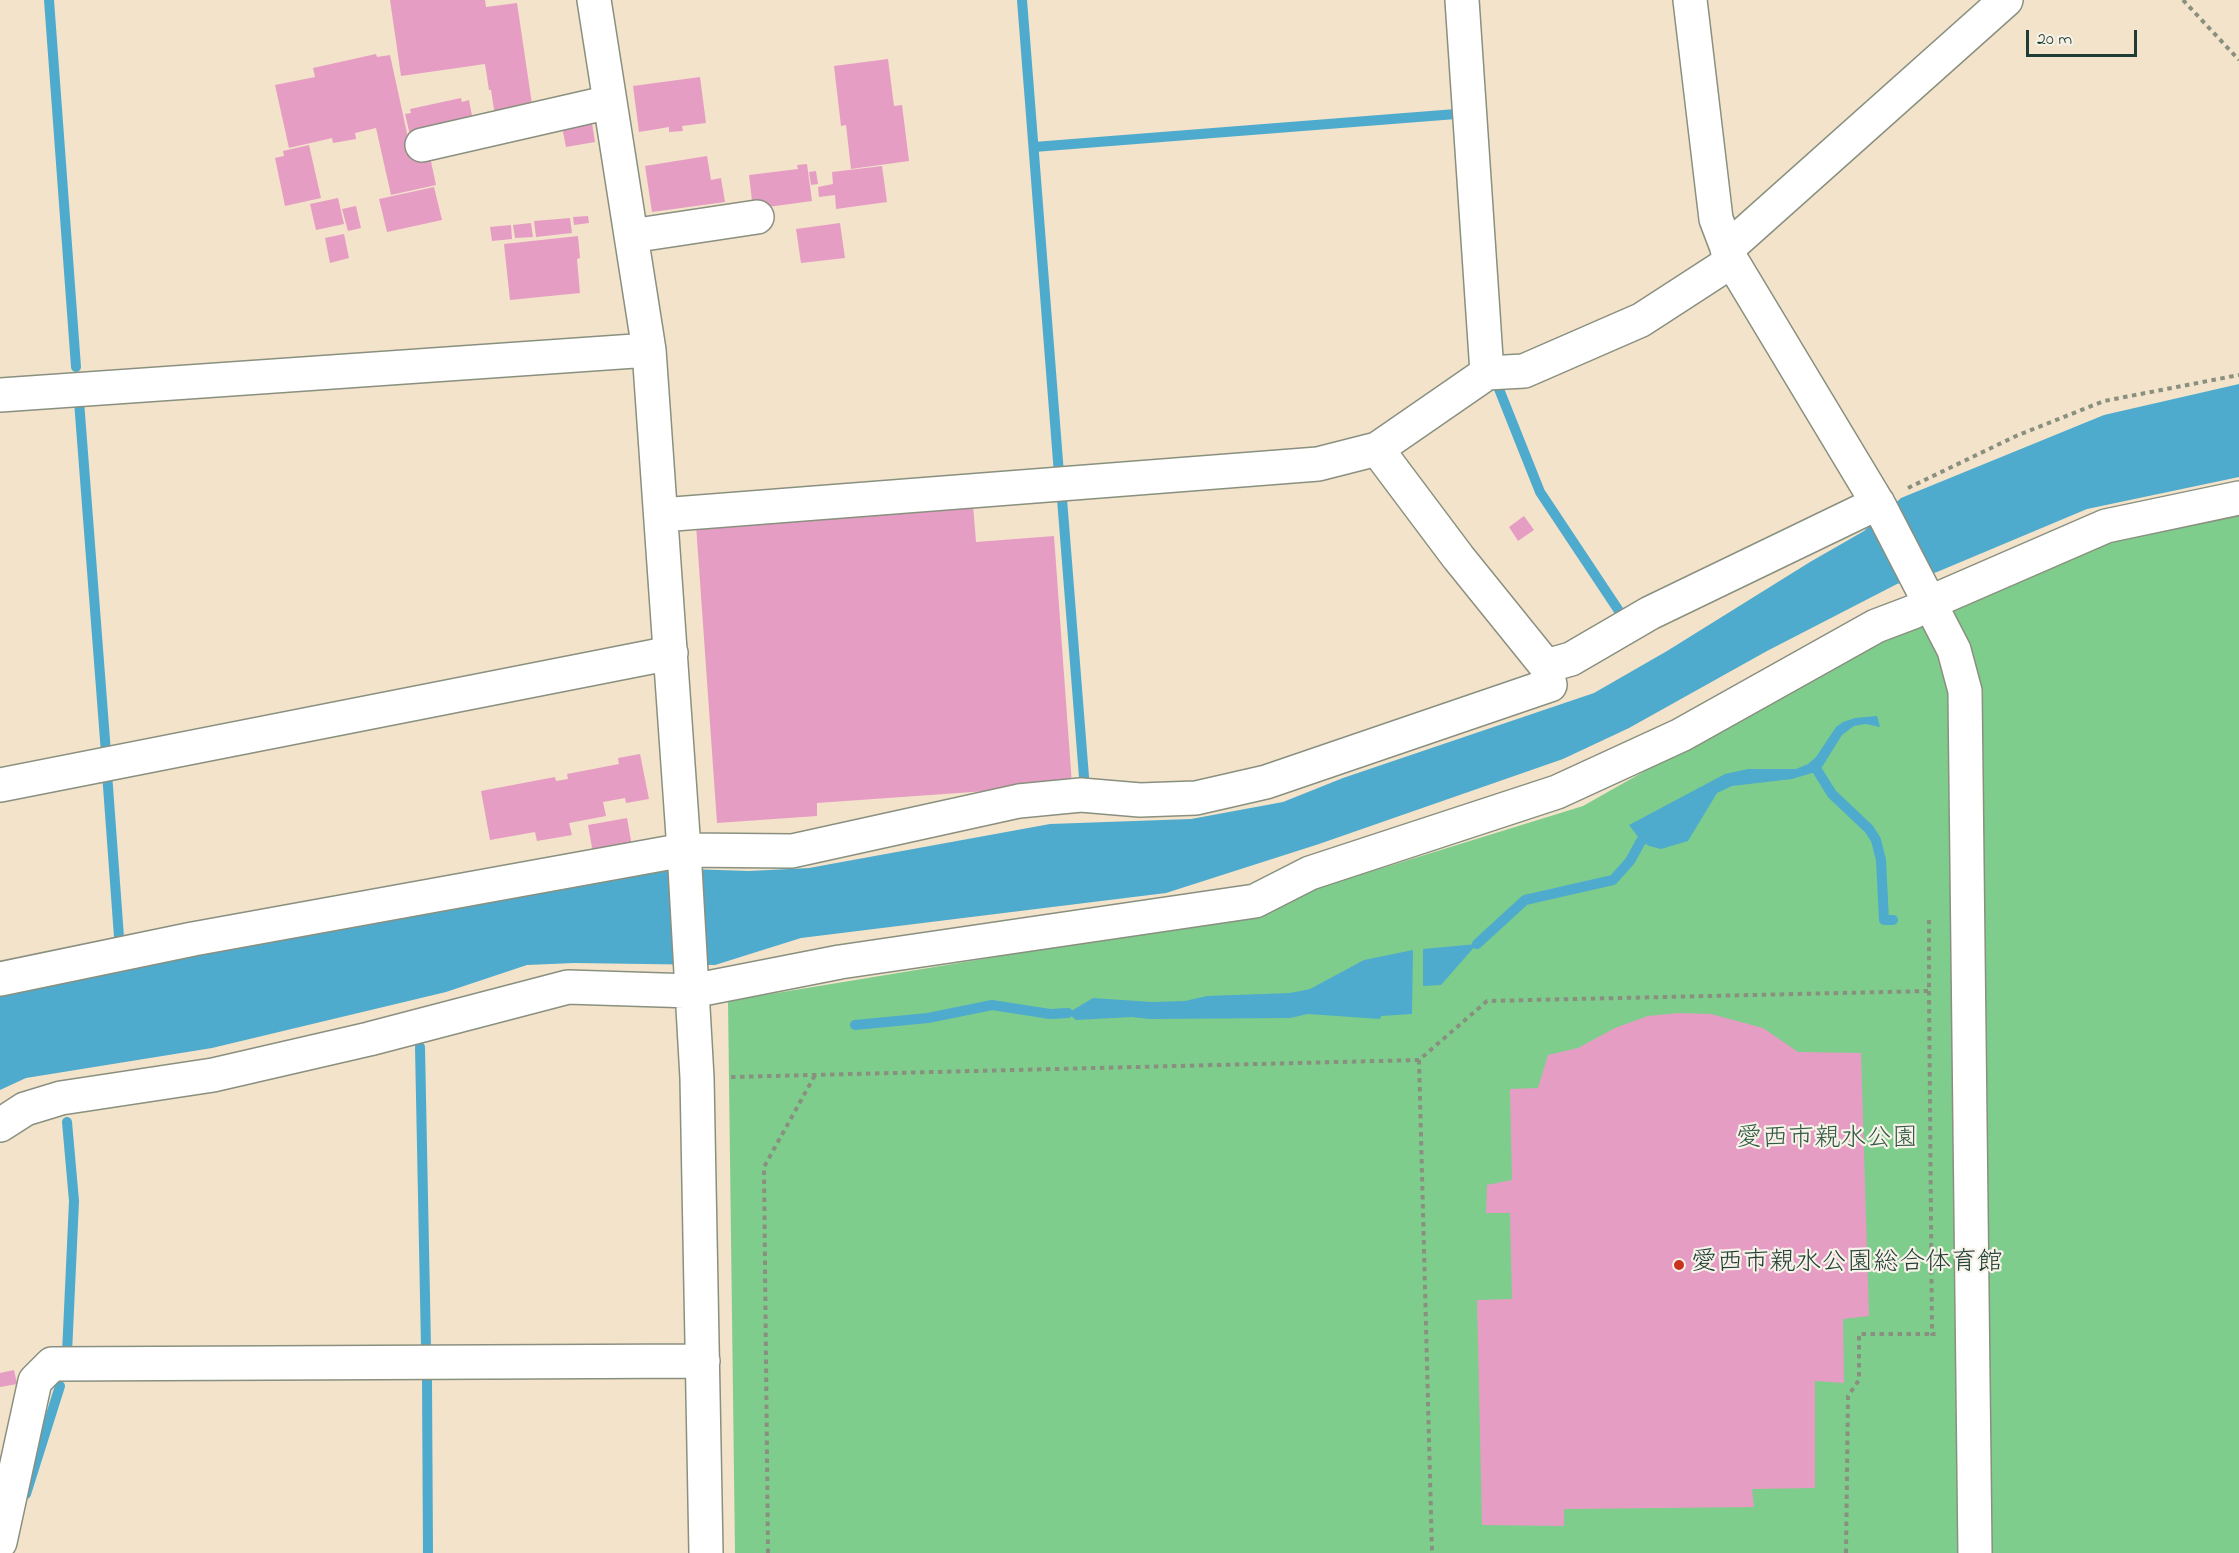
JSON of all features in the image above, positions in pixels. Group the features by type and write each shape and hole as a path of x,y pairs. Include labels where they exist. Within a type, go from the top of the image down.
{"street":[{"path":"594,0 649,350 661,516 685,854 697,1077 706,1553"},
{"path":"1462,0 1487,373"},
{"path":"1690,0 1716,219 1729,255 1879,505 1954,650 1965,691 1975,1553"},
{"path":"661,516 1318,465 1377,450 1487,373 1524,371 1641,320 1729,255 2006,0"},
{"path":"422,145 610,102"},
{"path":"631,236 757,217"},
{"path":"0,395 649,350"},
{"path":"0,979 193,939 685,854 792,851 1019,801 1080,795 1140,800 1196,798 1266,782 1550,685 1546,666 1458,557 1377,450"},
{"path":"0,1125 25,1109 62,1098 213,1075 369,1039 568,987 692,985 1255,901 1310,873 1557,792 1681,735 1876,626 1913,612 1928,596 2106,526 2239,498"},
{"path":"1546,666 1571,659 1650,613 1879,505"},
{"path":"0,785 670,652"},
{"path":"0,1542 35,1381 52,1364 703,1360"}],"path":[{"path":"2183,0 2239,60"},
{"path":"1879,505 2016,436 2104,401 2239,375"},
{"path":"697,1077 1419,1060 1487,1001 1929,991 1929,909"},
{"path":"1419,1060 1432,1553"},
{"path":"768,1553 764,1167 815,1075"},
{"path":"1846,1553 1848,1396 1859,1380 1859,1334 1932,1334"}],"green space":[{"name":"愛西市親水公園","path":"2239,512 2239,1553 735,1553 728,1001 1244,916 1321,887 1583,806 1880,638 2111,538"}],"water":[{"path":"2239,384 2239,477 2087,509 1937,572 1897,584 1767,651 1629,728 1563,759 1319,844 1166,893 801,938 715,965 574,963 527,965 446,992 212,1048 26,1078 0,1090 0,989 658,868 749,871 809,868 1050,824 1191,819 1283,802 1343,778 1594,693 1864,531 1901,498 2104,415"},
{"path":"1877,716 1880,727 1866,724 1854,726 1842,735 1822,767 1812,773 1792,779 1732,786 1717,793 1688,841 1661,849 1649,846 1641,841 1629,825 1725,774 1748,769 1796,769 1808,764 1816,757 1836,727 1843,722 1855,718"},
{"path":"1477,944 1441,985 1423,986 1423,949"},
{"path":"1413,950 1412,1014 1381,1016 1380,1019 1308,1014 1290,1018 1149,1019 1132,1017 1076,1020 1068,1013 1093,998 1152,1002 1185,1001 1207,996 1290,993 1310,989 1364,960"}],"building":[{"path":"390,0 485,0 486,7 517,3 533,111 495,116 485,64 401,76"},
{"path":"376,54 377,57 390,55 412,156 429,152 436,185 391,195 376,128 355,133 356,139 333,143 332,138 289,148 275,85 315,77 313,68"},
{"path":"888,59 894,106 902,105 909,161 851,169 846,125 841,126 834,66"},
{"path":"700,77 706,123 682,126 683,131 669,132 669,127 639,132 633,86"},
{"path":"461,98 462,102 469,100 473,121 410,135 405,114 411,113 410,109"},
{"path":"591,117 595,142 566,147 561,122"},
{"path":"309,145 321,198 285,206 275,158 284,156 283,151"},
{"path":"707,156 711,180 721,178 725,202 652,212 645,166"},
{"path":"807,164 812,201 753,209 749,175 798,169 797,165"},
{"path":"882,166 887,202 836,209 835,195 819,197 818,187 833,184 832,172"},
{"path":"816,171 818,184 811,185 809,172"},
{"path":"434,187 442,220 387,232 379,199"},
{"path":"338,198 344,224 316,230 310,204"},
{"path":"356,206 361,228 348,231 342,209"},
{"path":"588,216 589,223 574,225 573,217"},
{"path":"570,218 572,233 536,237 534,221"},
{"path":"531,223 533,237 515,238 513,225"},
{"path":"840,223 845,258 801,263 796,229"},
{"path":"511,225 512,239 492,241 490,227"},
{"path":"344,234 349,258 330,263 325,238"},
{"path":"578,236 580,258 577,259 580,293 510,300 504,244"},
{"path":"973,505 976,542 1054,536 1072,785 817,803 817,816 717,823 696,525"},
{"path":"1524,516 1534,530 1518,541 1509,527"},
{"path":"640,754 649,799 626,803 625,798 603,802 606,816 569,823 572,835 537,841 535,832 490,840 481,791 555,777 556,781 568,779 567,774 619,764 618,758"},
{"path":"627,818 633,852 594,859 588,825"},
{"path":"1680,1013 1711,1014 1763,1028 1798,1052 1861,1053 1869,1316 1843,1319 1844,1383 1815,1381 1815,1488 1752,1489 1754,1507 1564,1509 1564,1526 1482,1525 1477,1300 1512,1299 1510,1213 1486,1213 1487,1185 1512,1180 1510,1089 1538,1088 1548,1055 1578,1048 1615,1028 1648,1016"},
{"path":"14,1370 17,1384 0,1387 0,1373"}],"waterway":[{"path":"49,0 76,367"},
{"path":"1022,0 1059,474"},
{"path":"1034,147 1456,114"},
{"path":"1497,384 1540,492 1621,614"},
{"path":"79,401 106,753"},
{"path":"1062,499 1084,777"},
{"path":"1817,770 1832,794 1869,829 1876,840 1881,860 1884,920 1893,920"},
{"path":"107,773 119,937"},
{"path":"1477,944 1525,900 1613,880 1630,861 1641,841"},
{"path":"855,1025 928,1018 992,1005 1050,1014 1068,1013"},
{"path":"420,1047 426,1347"},
{"path":"67,1122 74,1201 67,1353"},
{"path":"427,1380 428,1553"},
{"path":"26,1494 60,1386"}],"place":[{"name":"愛西市親水公園総合体育館","path":"1679,1265"}]}
